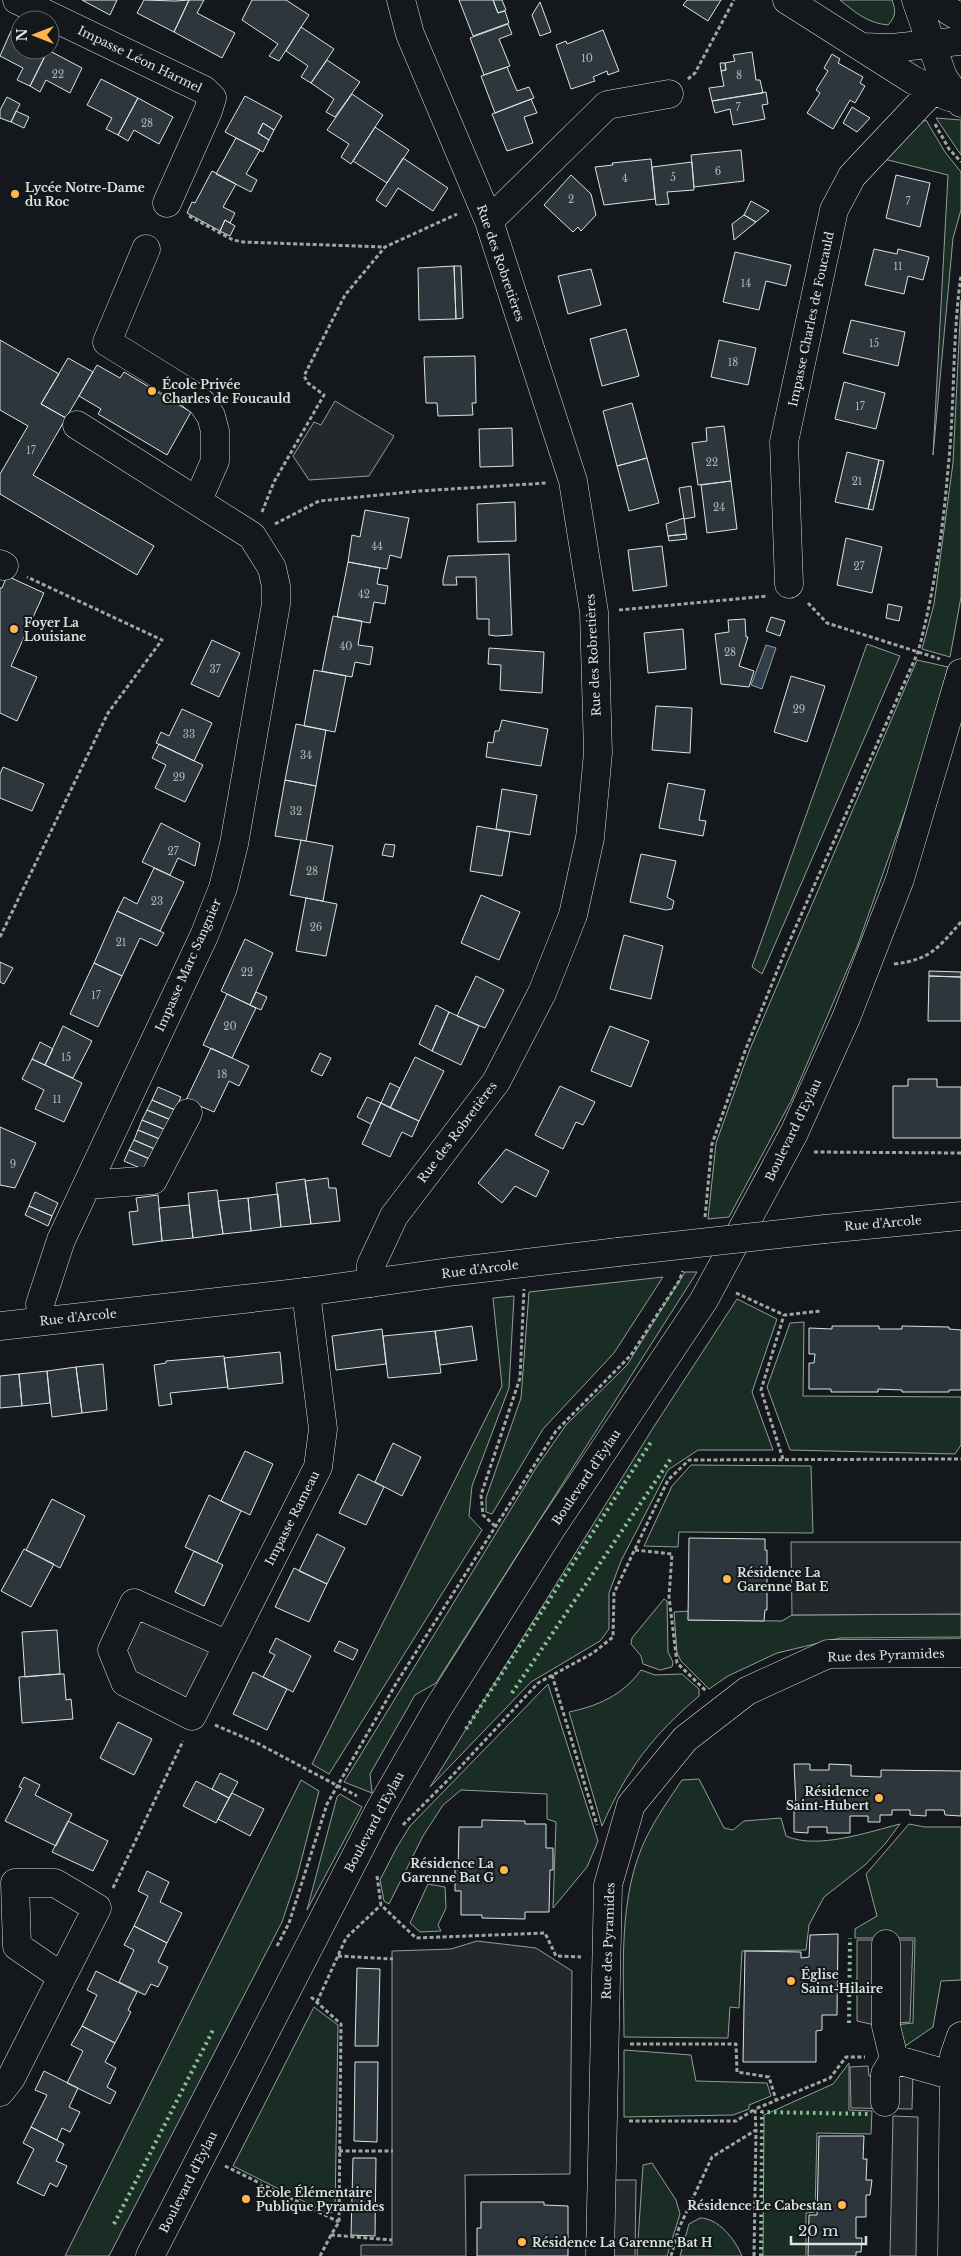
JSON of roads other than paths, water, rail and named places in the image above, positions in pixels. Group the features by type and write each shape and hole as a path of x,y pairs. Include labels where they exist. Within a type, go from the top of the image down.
{"street":[{"name":"Impasse Léon Harmel","path":"18,0 204,90 212,98 167,203"},
{"name":"Rue des Robretières","path":"370,1283 371,1265 394,1216 496,1082 542,993 573,915 590,838 598,753 594,612 573,481 485,212 410,34 401,0"},
{"path":"788,0 898,70 960,103"},
{"path":"916,0 930,45 943,77 960,103"},
{"path":"937,0 949,11 961,18"},
{"path":"862,47 930,45 961,41"},
{"name":"Impasse Charles de Foucauld","path":"779,590 784,442 834,210 852,176 933,90"},
{"path":"485,212 607,104 669,94"},
{"path":"77,425 198,500 215,461 215,431 211,416 202,403 189,393 107,342 146,248"},
{"name":"Impasse Marc Sangnier","path":"42,1322 40,1304 61,1240 204,936 222,888 234,844 276,604 276,586 272,568 252,536 198,500"},
{"name":"Boulevard d'Eylau","path":"150,2256 380,1809 437,1710 546,1537 704,1300 784,1151 846,1018 900,879 952,666"},
{"path":"87,1185 153,1180 188,1113"},
{"name":"Rue d'Arcole","path":"0,1326 306,1292 618,1252 961,1216"},
{"name":"Impasse Rameau","path":"228,1646 134,1603 112,1650 125,1682 192,1716 228,1646 318,1467 323,1429 306,1292"},
{"name":"Rue des Pyramides","path":"600,2256 608,1886 632,1805 684,1739 747,1692 828,1654 961,1653"},
{"path":"0,2092 11,2078 97,1908 55,1883 15,1884 17,1946 62,1977"},
{"path":"885,2102 885,2074 894,2059 886,2026 886,1944"},
{"path":"952,2256 954,2056 961,2036"},
{"path":"894,2059 954,2076"}],"water":[{"path":"766,645 776,648 762,689 751,685"}],"place":[{"name":"Lycée Notre-Dame du Roc","path":"15,194"},
{"name":"École Privée Charles de Foucauld","path":"152,391"},
{"name":"Foyer La Louisiane","path":"14,629"},
{"name":"Résidence La Garenne Bat E","path":"727,1579"},
{"name":"Résidence Saint-Hubert","path":"879,1798"},
{"name":"Résidence La Garenne Bat G","path":"504,1870"},
{"name":"Église Saint-Hilaire","path":"791,1981"},
{"name":"École Élémentaire Publique Pyramides","path":"246,2199"},
{"name":"Résidence Le Cabestan","path":"842,2205"},
{"name":"Résidence La Garenne Bat H","path":"522,2242"}]}
